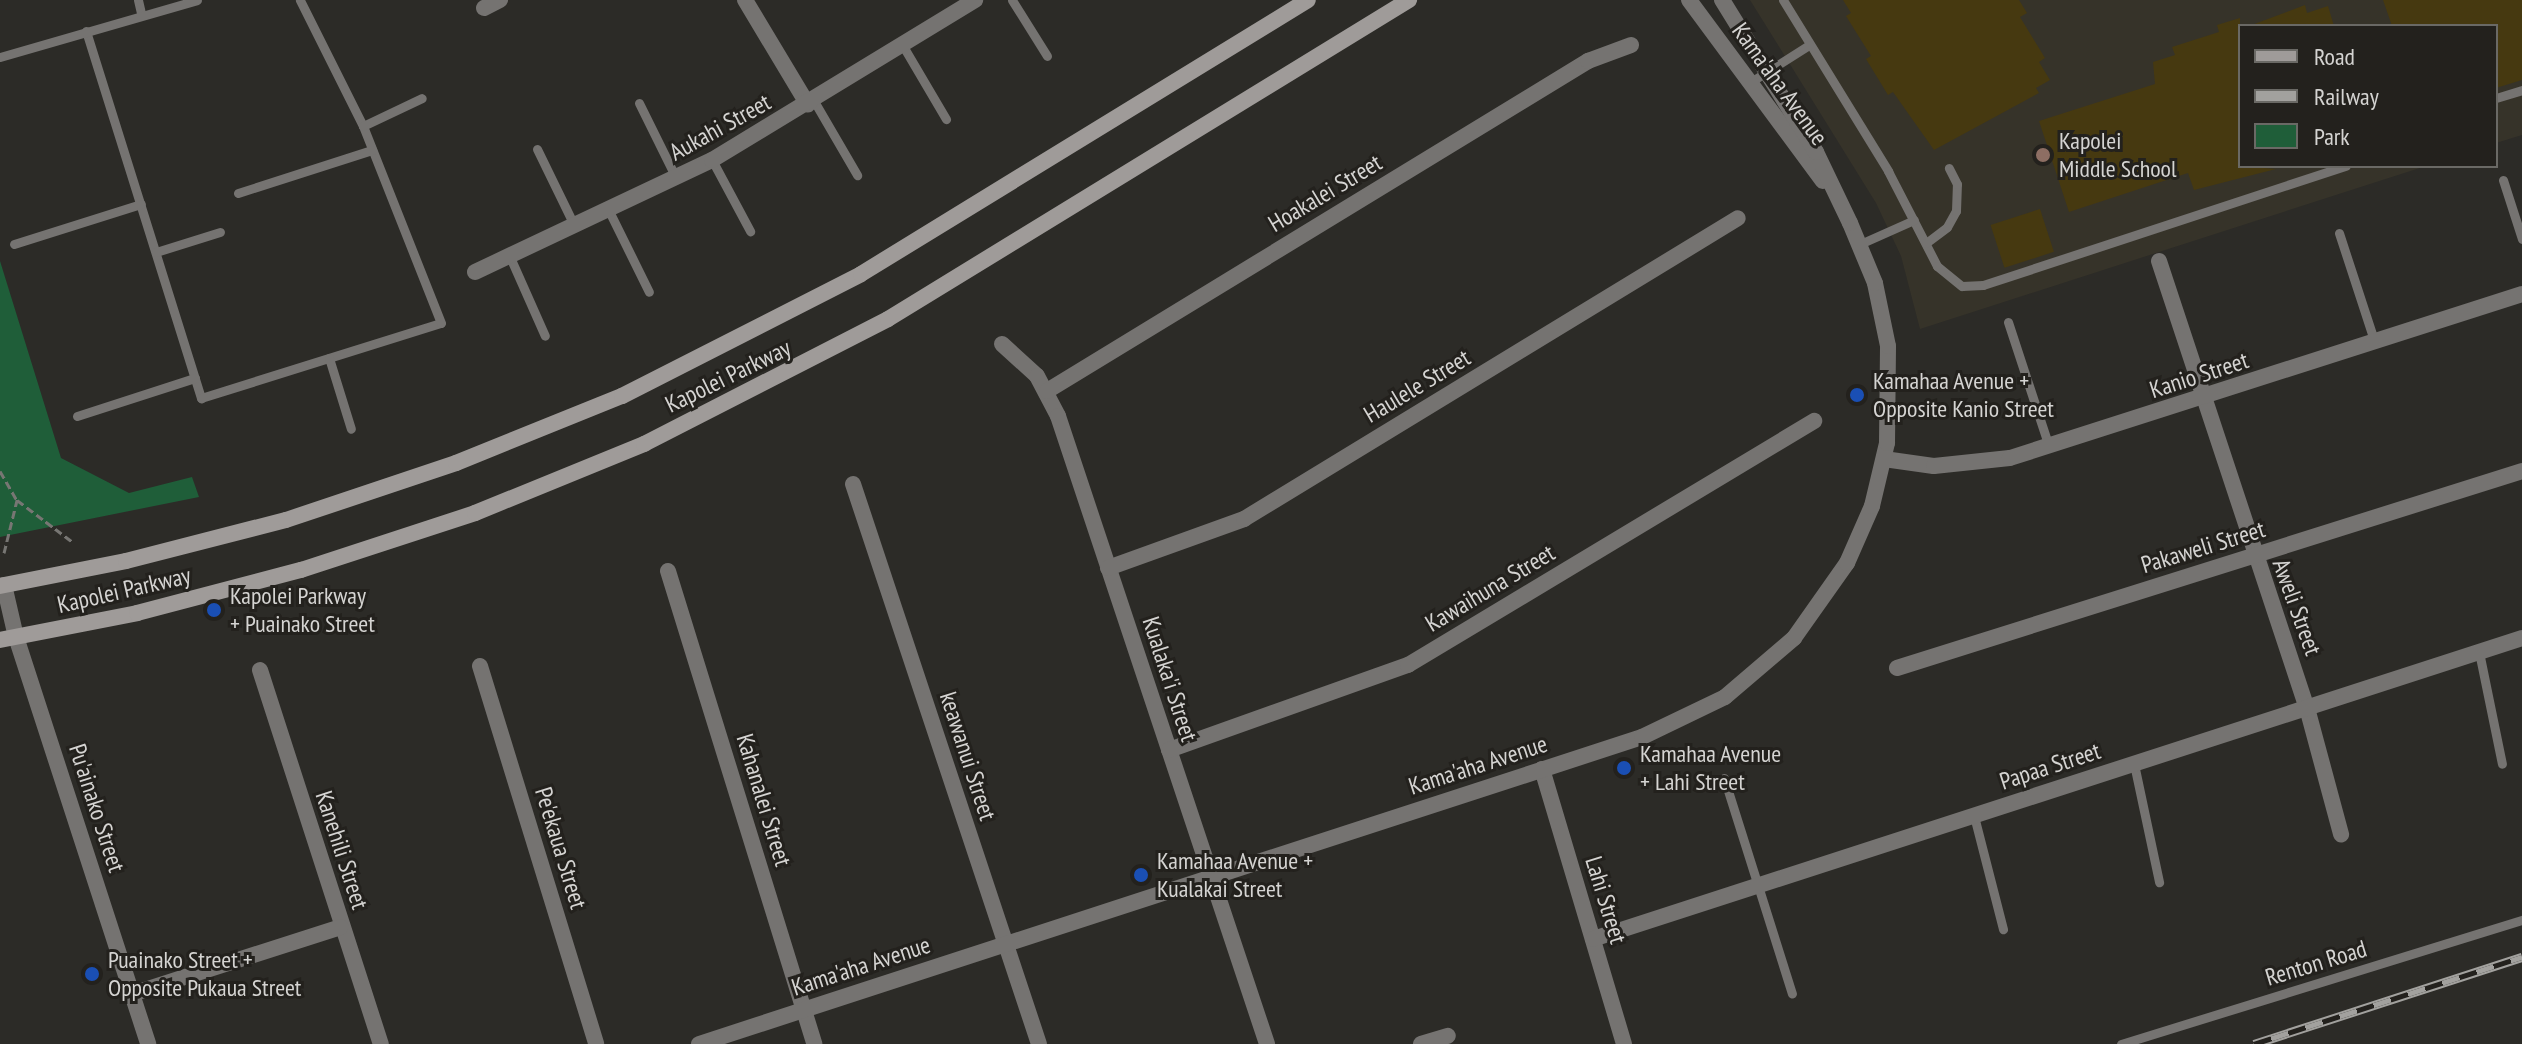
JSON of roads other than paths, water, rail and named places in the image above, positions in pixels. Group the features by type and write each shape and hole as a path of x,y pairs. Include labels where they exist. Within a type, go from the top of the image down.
{"main road":[{"name":"Kapolei Parkway","path":"2,586 126,561 286,520 456,463 622,396 861,274 1308,0"},
{"name":"Kapolei Parkway","path":"8,638 301,570 475,513 644,444 888,319 1409,0"}],"street":[{"path":"484,8 500,0"},
{"path":"745,0 811,103"},
{"name":"Aukahi Street","path":"475,272 712,160 811,103 975,0"},
{"name":"Kama'aha Avenue","path":"1689,0 1834,195"},
{"name":"Kama'aha Avenue","path":"699,1044 1671,726 1725,697 1773,659 1814,614 1847,563 1872,506 1884,459 1890,411 1888,346 1860,244 1816,152 1722,0"},
{"name":"Hoakalei Street","path":"1047,391 1588,61 1631,45"},
{"name":"Haulele Street","path":"1108,568 1244,519 1738,218"},
{"name":"Aweli Street","path":"2159,261 2253,557 2307,708 2341,834"},
{"name":"Kanio Street","path":"1884,459 1956,465 2049,447 2522,294"},
{"name":"Kualaka'i Street","path":"1002,344 1047,391 1267,1044"},
{"name":"Kawaihuna Street","path":"1169,750 1408,665 1814,421"},
{"name":"Pakaweli Street","path":"1897,668 2522,471"},
{"name":"keawanui Street","path":"853,484 1039,1044"},
{"name":"Kahanalei Street","path":"668,571 814,1044"},
{"name":"Pu'ainako Street","path":"2,586 8,638 148,1044"},
{"name":"Papaa Street","path":"1593,939 2522,638"},
{"name":"Pe'ekaua Street","path":"480,666 596,1044"},
{"name":"Kanehili Street","path":"260,670 381,1044"},
{"name":"Lahi Street","path":"1542,769 1624,1044"},
{"path":"132,994 341,927"},
{"path":"1421,1044 1448,1036"}],"lane":[{"path":"138,0 141,13"},
{"path":"0,57 141,13 197,0"},
{"path":"86,31 201,398 441,323 363,126 300,0"},
{"path":"1012,0 1047,56"},
{"path":"1783,0 1944,275 1972,287 2340,168"},
{"path":"1749,83 1809,45"},
{"path":"903,46 946,119"},
{"path":"2498,97 2522,90"},
{"path":"363,126 422,98"},
{"path":"639,103 676,178"},
{"path":"811,103 857,175"},
{"path":"537,149 575,227"},
{"path":"238,193 372,150"},
{"path":"712,160 750,231"},
{"path":"1926,243 1947,227 1956,211 1957,184 1949,168"},
{"path":"2503,180 2522,239"},
{"path":"14,244 141,204"},
{"path":"609,211 649,292"},
{"path":"1860,244 1914,220"},
{"path":"156,252 220,232"},
{"path":"2339,233 2375,343"},
{"path":"510,257 545,336"},
{"path":"2008,322 2049,447"},
{"path":"329,358 351,429"},
{"path":"77,416 195,378"},
{"path":"2479,652 2502,764"},
{"path":"2134,764 2159,882"},
{"path":"1724,778 1761,885 1792,994"},
{"path":"1974,816 2003,929"},
{"name":"Renton Road","path":"2121,1044 2522,920"}],"railway":[{"path":"2254,1044 2522,957"}],"place":[{"name":"Kapolei Middle School","path":"2043,155"},
{"name":"Kamahaa Avenue + Opposite Kanio Street","path":"1857,395"},
{"name":"Kapolei Parkway + Puainako Street","path":"214,610"},
{"name":"Kamahaa Avenue + Lahi Street","path":"1624,768"},
{"name":"Kamahaa Avenue + Kualakai Street","path":"1141,875"},
{"name":"Puainako Street + Opposite Pukaua Street","path":"92,974"}]}
